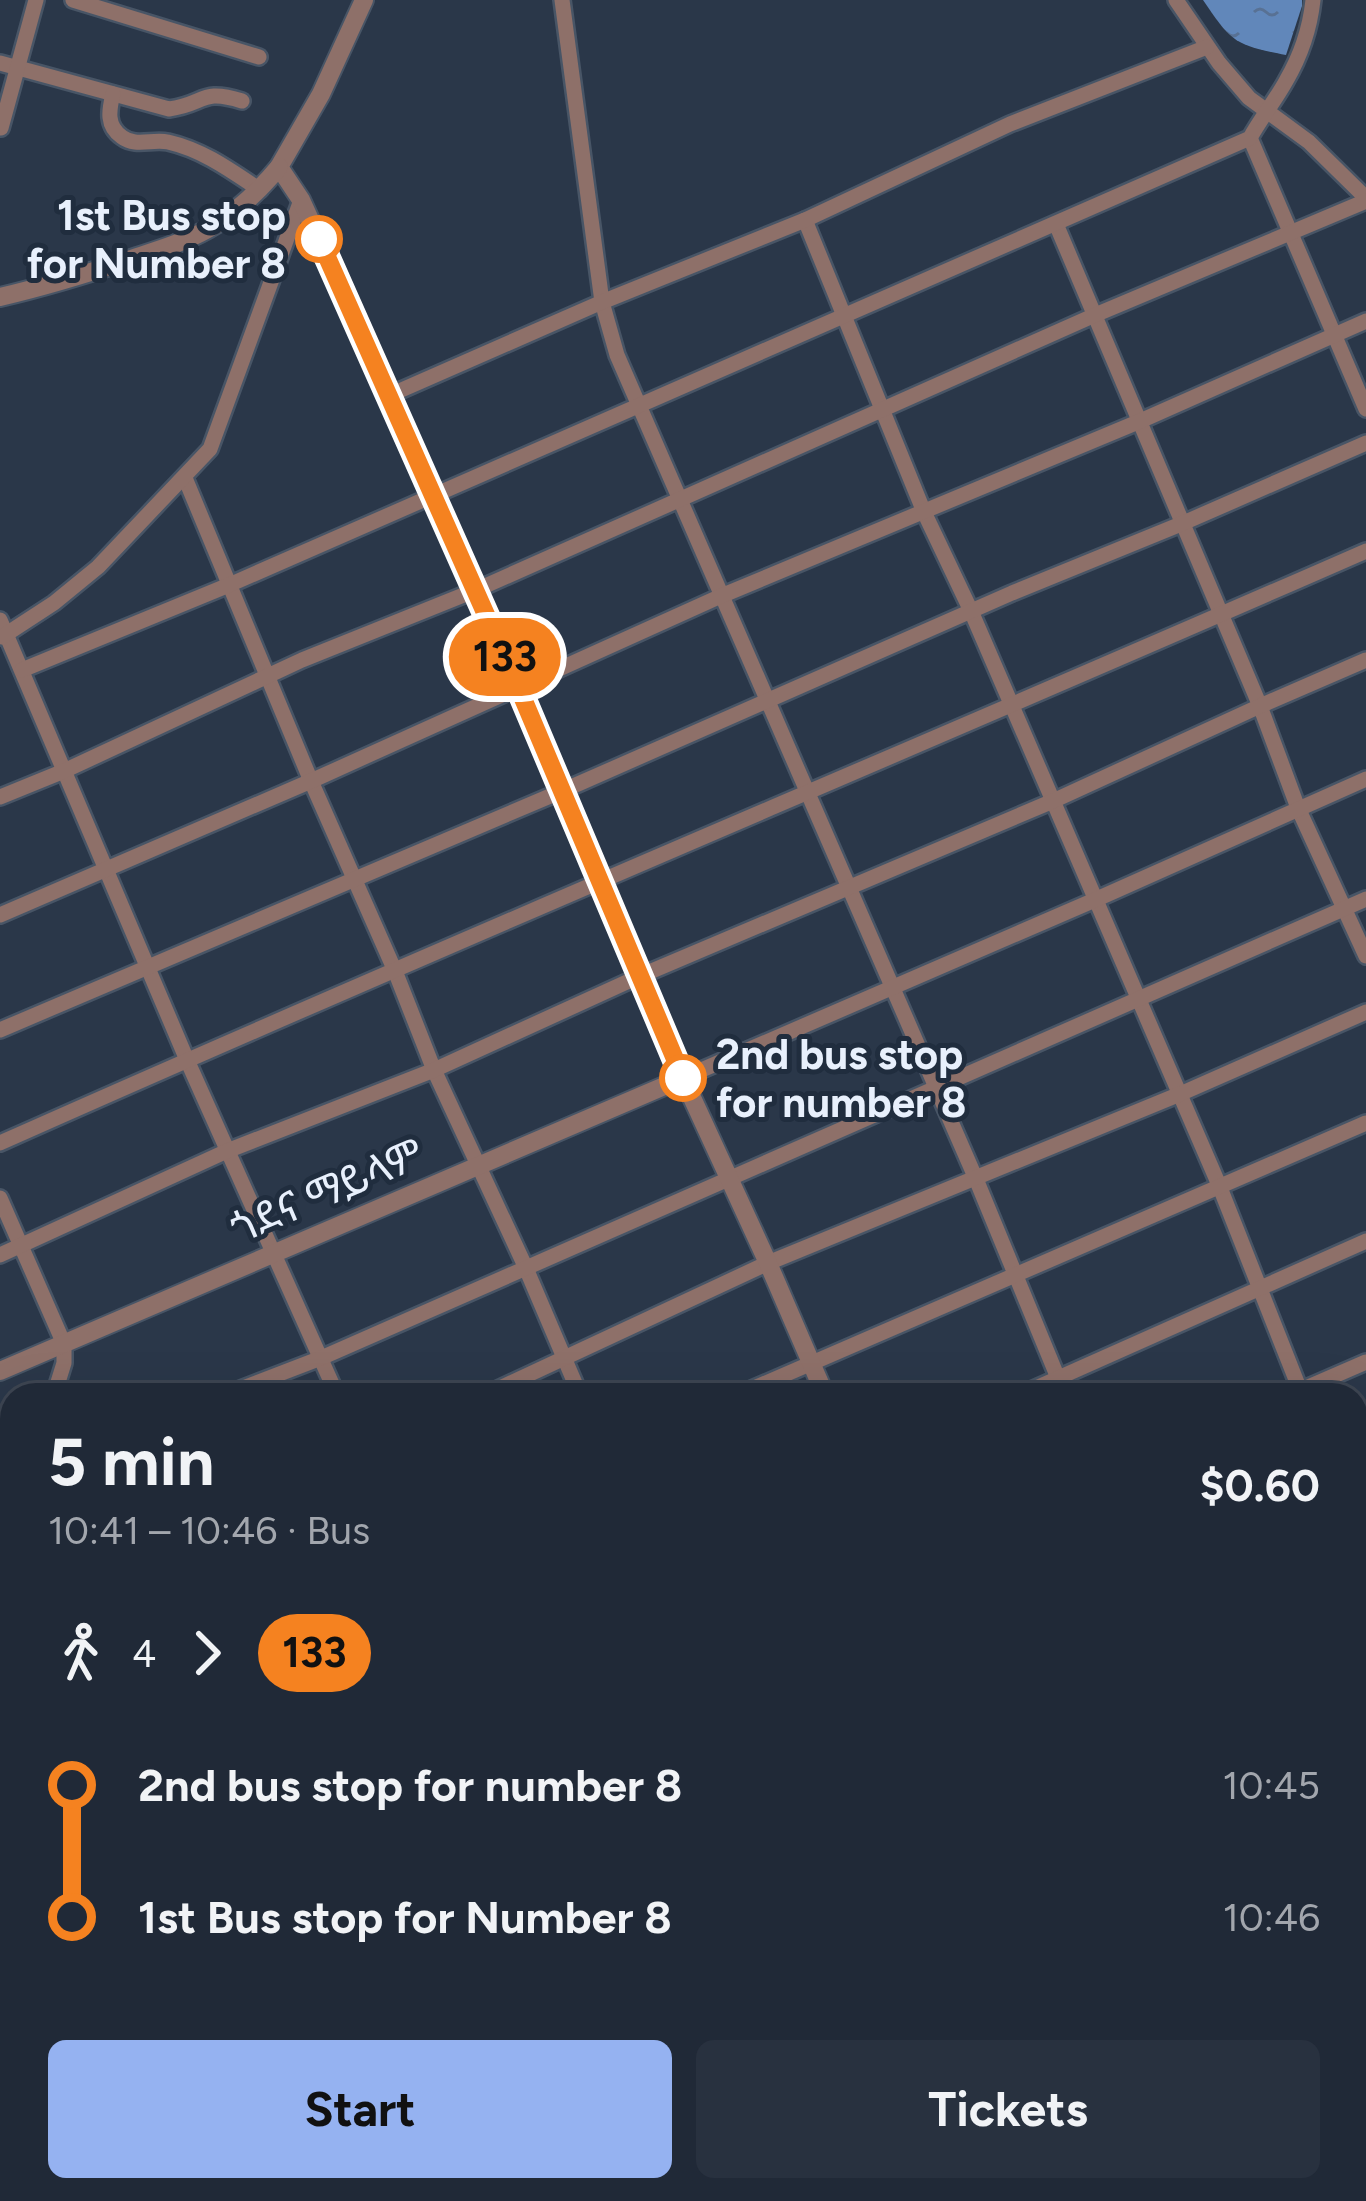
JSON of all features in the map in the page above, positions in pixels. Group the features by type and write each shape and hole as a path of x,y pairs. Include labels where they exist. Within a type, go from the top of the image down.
{"street":[{"path":"1,128 9,65 36,0"},
{"path":"73,0 259,57"},
{"path":"0,297 179,243 234,212 280,167 321,94 364,0"},
{"path":"562,0 602,302 617,356 976,1179 1060,1383"},
{"path":"0,797 267,675 476,590 1366,200 1309,142 1249,98 1175,0"},
{"path":"22,670 229,585 1250,138 1286,82 1305,36 1313,0"},
{"path":"389,395 806,220 1010,124 1207,47"},
{"path":"9,65 169,109 212,94 242,101"},
{"path":"113,94 109,119 119,136 136,143 165,141 211,157 260,190"},
{"path":"1250,138 1366,409"},
{"path":"280,167 301,200 476,590 683,1078 820,1383"},
{"path":"301,200 216,439 202,460 88,576 54,603 2,631 332,1383"},
{"path":"806,220 924,512 1219,1185 1294,1383"},
{"path":"1056,224 1260,706 1298,808 1366,956"},
{"path":"0,915 721,596 1366,321"},
{"path":"0,1030 1366,443"},
{"path":"185,478 434,1070 575,1383"},
{"path":"0,1143 1366,551"},
{"path":"0,1256 226,1150 434,1070 1366,661"},
{"path":"683,1078 1366,778"},
{"path":"256,1383 1366,899"},
{"path":"512,1383 768,1263 1180,1094 1366,1012"},
{"name":"ጎደና ማይላም","path":"0,1371 683,1078"},
{"path":"764,1383 1366,1123"},
{"path":"0,1198 64,1344 58,1383"},
{"path":"1047,1383 1366,1241"},
{"path":"1320,1383 1366,1362"}],"water":[{"path":"1203,0 1302,0 1286,55 1236,40"}],"bus line":[{"name":"133","path":"319,239 519,689 683,1078"}],"place":[{"name":"1st Bus stop for Number 8","path":"319,239"},
{"name":"2nd bus stop for number 8","path":"683,1078"}]}
